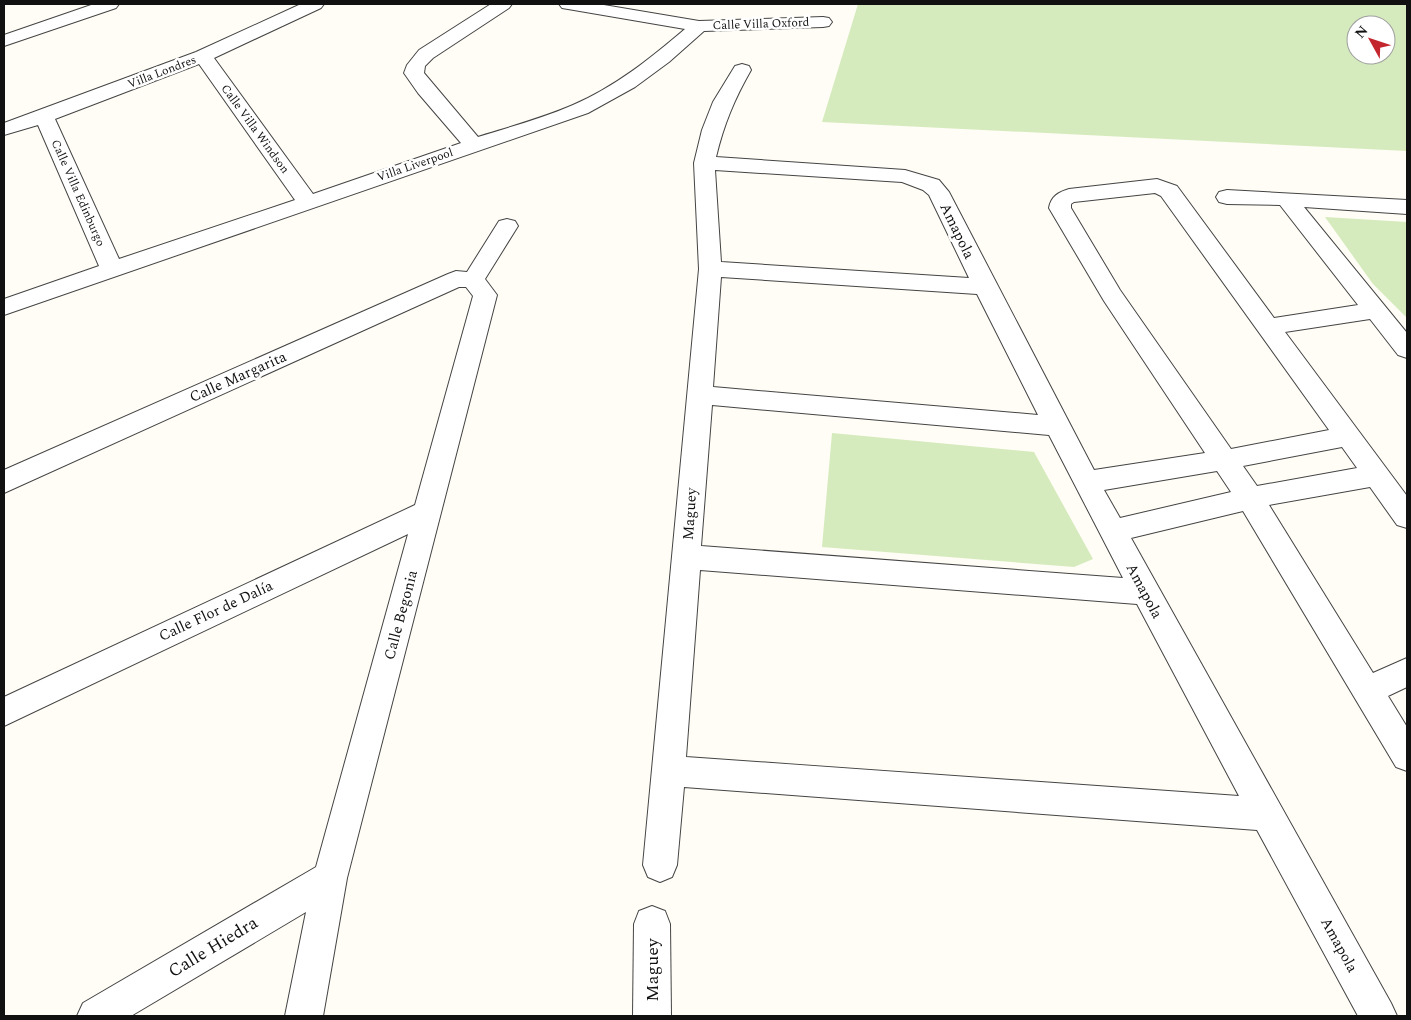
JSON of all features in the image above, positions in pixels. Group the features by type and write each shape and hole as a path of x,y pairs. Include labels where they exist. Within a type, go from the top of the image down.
{"street":[{"path":"4,41 110,4"},
{"name":"Villa Londres","path":"4,129 44,116 203,56 315,4"},
{"path":"474,145 425,90 414,73 416,65 426,54 503,4"},
{"name":"Calle Villa Oxford","path":"568,4 699,26 823,22"},
{"name":"Villa Liverpool","path":"4,307 582,109 628,83 662,58 699,26"},
{"name":"Calle Villa Windson","path":"203,56 308,202"},
{"name":"Maguey","path":"660,865 710,269 704,163 712,130 723,102 742,70"},
{"name":"Calle Villa Edinburgo","path":"44,116 112,269"},
{"name":"Amapola","path":"704,163 905,176 922,180 938,192 984,287 1144,592 1378,1016"},
{"path":"1407,517 1166,189 1157,186 1069,196 1060,202 1060,208 1112,295 1250,498 1407,756"},
{"path":"1227,198 1286,199 1407,207"},
{"path":"1286,199 1407,349"},
{"path":"474,280 507,226"},
{"path":"710,269 984,287"},
{"name":"Calle Margarita","path":"4,482 456,279 474,280"},
{"name":"Calle Begonia","path":"304,1016 330,878 429,511 485,294 474,280"},
{"path":"1267,327 1377,310"},
{"path":"699,395 1057,426"},
{"path":"1087,482 1224,460 1348,436"},
{"path":"1112,531 1250,498 1376,475"},
{"name":"Calle Flor de Dalía","path":"4,712 429,511"},
{"path":"687,557 1144,592"},
{"path":"1367,691 1407,672"},
{"path":"669,772 1266,814"},
{"name":"Calle Hiedra","path":"96,1016 330,878"},
{"name":"Maguey","path":"652,924 652,1016"}],"green space":[{"path":"858,4 1407,4 1407,151 822,122"},
{"path":"1325,217 1407,222 1407,318 1373,284"},
{"path":"832,433 1034,452 1093,559 1074,567 822,547"}]}
